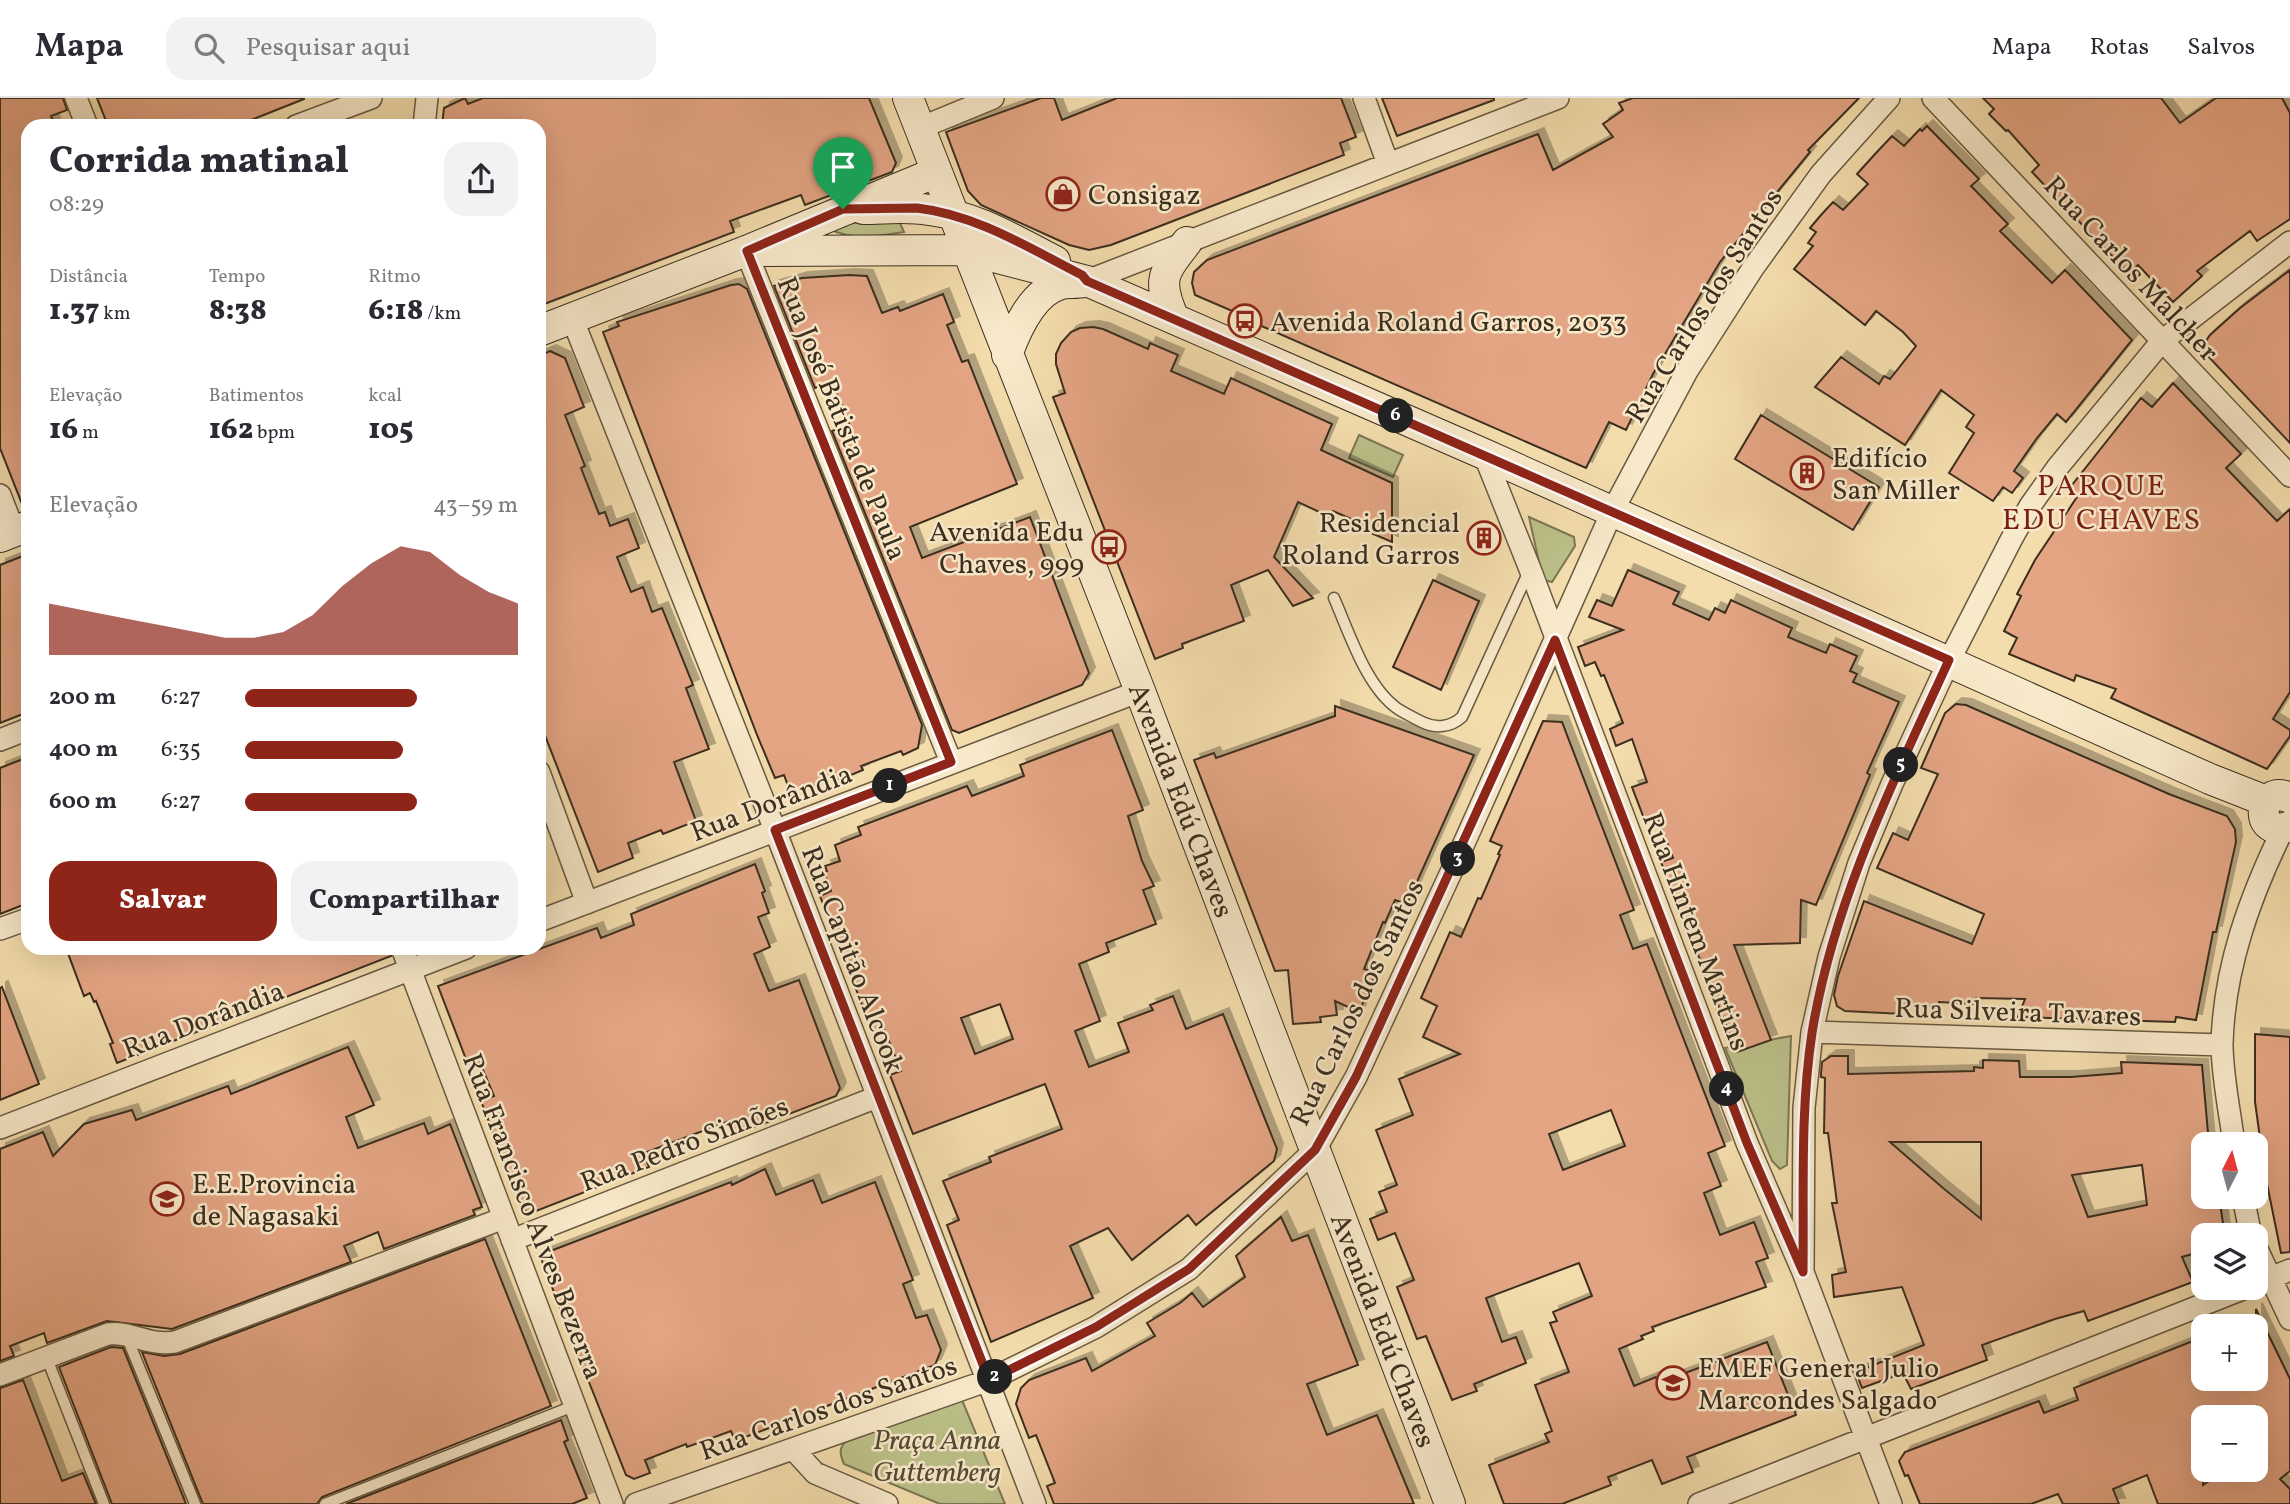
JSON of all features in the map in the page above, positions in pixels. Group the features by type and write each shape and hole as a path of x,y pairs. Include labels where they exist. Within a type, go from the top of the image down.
{"main road":[{"name":"Avenida Edú Chaves","path":"908,98 1140,691 1450,1504"},
{"path":"546,328 747,251 937,172"},
{"path":"843,209 917,208 953,214 991,228 1082,275 1087,281"},
{"path":"1174,319 1164,296 1163,283 1168,266 1187,242"},
{"path":"747,251 967,250 1087,281 1484,454 2279,808"},
{"path":"1007,355 1016,332 1031,307 1060,284 1087,281"}],"street":[{"path":"76,98 84,119"},
{"path":"315,119 372,98"},
{"path":"425,119 427,98"},
{"path":"920,128 993,98"},
{"path":"1364,98 1388,164"},
{"path":"1087,281 1559,98"},
{"name":"Rua Carlos dos Santos","path":"636,1504 989,1380 1096,1327 1189,1269 1315,1150 1356,1077 1612,512 1687,372 1753,268 1821,174 1889,98"},
{"name":"Rua Carlos Malcher","path":"1933,98 2290,476"},
{"path":"1803,1272 1804,1108 1812,1032 1829,957 1859,863 1949,660 2030,506 2057,468 2162,341 2290,242"},
{"name":"Rua José Batista de Paula","path":"747,251 951,762"},
{"name":"Rua Capitão Alcook","path":"572,318 775,830 1035,1504"},
{"name":"Rua Hintem Martins","path":"1484,454 1747,1143 1803,1272 1891,1504"},
{"path":"0,495 14,531"},
{"name":"Rua Dorândia","path":"546,918 1140,691"},
{"path":"0,740 21,732"},
{"path":"546,791 587,903"},
{"path":"2233,1132 2222,1045 2227,991 2239,936 2279,808"},
{"path":"0,929 21,922"},
{"name":"Rua Francisco Alves Bezerra","path":"405,955 612,1504"},
{"name":"Rua Dorândia","path":"0,1128 448,955"},
{"name":"Rua Silveira Tavares","path":"1812,1032 2222,1045"},
{"name":"Rua Pedro Simões","path":"512,1240 877,1097"},
{"path":"0,1375 108,1334 118,1333 150,1343 175,1342 504,1218"},
{"path":"2268,1279 2290,1270"},
{"path":"2268,1289 2290,1319"},
{"path":"1699,1504 2215,1300"},
{"path":"793,1450 814,1473 887,1504"}],"lane":[{"path":"1334,597 1362,663 1374,683 1396,708 1427,724 1445,726 1454,724 1462,717 1530,569"},
{"path":"126,1335 195,1504"},
{"path":"47,1356 104,1504"},
{"path":"325,1504 576,1405"}],"green space":[{"path":"851,223 900,223 904,232 857,236 829,229"},
{"path":"1359,435 1403,455 1393,477 1349,458"},
{"path":"1529,517 1574,537 1575,546 1552,582 1543,580"},
{"path":"1791,1036 1787,1165 1780,1169 1772,1161 1725,1048"},
{"name":"Praça Anna Guttemberg","path":"962,1400 1005,1504 940,1504 844,1464 841,1451 847,1441"}],"building":[{"path":"0,98 63,98 67,110 51,116 52,119 21,119 21,501 0,448"},
{"path":"97,98 304,98 254,119 105,119"},
{"path":"465,98 468,104 483,98 869,98 896,163 892,172 805,205 801,195 730,221 734,232 546,303 546,119 443,119 444,108"},
{"path":"1041,98 1054,98 1062,120 1117,98 1341,98 1356,137 1340,143 1344,155 1111,245 1089,250 1069,245 981,205 968,191 946,132"},
{"path":"1382,98 1494,98 1494,100 1397,136"},
{"path":"1633,98 1859,98 1808,150 1810,152 1720,262 1653,374 1626,430 1609,422 1586,468 1195,295 1192,283 1194,272 1207,260 1538,134 1553,170 1613,137 1603,124 1623,110 1619,103"},
{"path":"1983,98 2161,98 2180,123 2216,98 2282,98 2290,113 2290,219 2257,241 2250,231 2197,271 2202,276 2173,302 2138,265 2129,274 2032,172 2039,165 2008,130 1989,114 1994,109"},
{"path":"1927,126 1979,179 1971,186 2008,224 2000,231 2052,283 2065,270 2132,340 2066,422 2057,414 2037,438 2014,471 2023,478 2012,493 2003,487 1993,501 1949,473 1974,433 1966,427 1974,415 1941,390 1905,445 1815,387 1841,357 1879,384 1884,376 1890,379 1916,346 1876,311 1865,325 1794,269 1813,246 1808,243 1816,232 1810,228 1821,215 1833,202 1843,210 1868,184 1857,174 1876,153 1892,136 1904,146 1920,129 1922,131"},
{"path":"2290,270 2290,443 2204,352 2210,335"},
{"path":"867,276 882,313 898,307 900,311 943,294 954,322 947,325 962,362 968,360 1017,484 910,527 922,558 1030,517 1089,673 1082,685 959,733 952,730 832,431 849,424 832,381 815,388 774,286 802,278"},
{"path":"739,284 747,289 922,725 918,748 903,755 901,751 861,766 863,770 839,780 838,776 791,794 784,775 775,778 757,735 603,332 619,326 617,322"},
{"path":"1093,327 1148,349 1150,343 1178,355 1171,371 1224,394 1231,378 1332,424 1321,450 1392,483 1392,542 1364,530 1363,524 1333,511 1330,517 1298,502 1274,557 1313,598 1293,606 1268,570 1231,585 1244,621 1182,644 1183,648 1155,659 1053,397 1065,393 1056,364 1056,354 1061,343 1071,332"},
{"path":"550,351 565,358 584,407 565,415 585,466 581,468 599,514 605,512 610,526 628,519 639,548 617,557 631,592 643,587 652,612 662,608 693,685 686,688 709,749 674,762 696,821 663,834 661,830 628,843 633,858 598,872 546,738 546,353"},
{"path":"2173,383 2241,454 2226,468 2277,521 2290,509 2290,692 2273,719 2290,730 2290,736 2267,769 2111,698 2116,689 2076,675 2074,681 2009,654 2017,638 2004,631 2021,596 2017,594 2035,560 2077,497 2068,490 2141,398 2152,407"},
{"name":"Edifício San Miller","path":"1761,415 1879,487 1853,530 1735,459"},
{"path":"21,557 21,715 0,723 0,565"},
{"path":"1628,570 1679,592 1673,604 1709,620 1715,608 1725,613 1731,600 1792,628 1788,637 1826,653 1830,644 1857,656 1850,671 1857,674 1853,682 1899,702 1867,773 1870,775 1816,905 1801,900 1800,943 1734,945 1771,1040 1737,1052 1661,862 1673,858 1657,817 1645,821 1632,787 1647,782 1632,739 1616,746 1610,729 1623,723 1604,675 1601,676 1595,662 1585,666 1578,647 1623,630 1589,617 1597,600 1612,606"},
{"path":"1433,580 1479,601 1441,690 1393,667"},
{"path":"1956,704 1966,705 2169,794 2227,816 2235,829 2236,842 2216,932 2213,932 2196,1020 2176,1017 2175,1022 2018,1017 2025,999 1976,998 1976,1004 1939,1002 1939,1006 1902,1006 1902,1014 1845,1011 1837,1006 1834,995 1838,976 1864,901 1972,944 1984,914 1877,868 1893,833 1908,840 1938,774 1921,768 1945,713"},
{"path":"1335,706 1474,755 1407,904 1395,900 1385,923 1383,922 1364,969 1376,973 1359,1012 1335,1001 1337,1015 1320,1017 1321,1022 1293,1024 1288,970 1275,971 1194,760 1214,753 1216,758 1335,716"},
{"path":"1543,721 1562,722 1634,910 1620,915 1633,949 1647,944 1725,1146 1708,1153 1721,1186 1704,1193 1720,1235 1754,1222 1768,1258 1756,1262 1766,1287 1652,1327 1654,1331 1641,1336 1643,1339 1619,1349 1634,1386 1656,1377 1659,1383 1767,1342 1796,1415 1687,1457 1693,1472 1662,1484 1652,1460 1608,1477 1611,1485 1562,1504 1504,1504 1489,1465 1549,1442 1545,1434 1552,1431 1535,1385 1569,1372 1550,1323 1557,1321 1553,1312 1592,1296 1579,1263 1486,1298 1502,1342 1516,1337 1526,1363 1474,1384 1477,1391 1452,1400 1426,1336 1417,1339 1397,1287 1414,1280 1395,1233 1378,1240 1370,1219 1387,1212 1379,1192 1397,1185 1376,1130 1413,1115 1399,1079 1460,1054 1423,1037 1437,1006 1421,998 1450,932 1461,937 1478,898 1481,899 1502,846 1490,841","holes":["1611,1110 1625,1146 1563,1170 1549,1134"]},
{"path":"1112,730 1143,810 1128,816 1142,861 1154,886 1143,890 1156,924 1106,943 1109,952 1079,964 1100,1021 1075,1031 1089,1067 1129,1052 1118,1023 1153,1010 1150,1005 1173,996 1186,1029 1223,1014 1277,1149 1274,1161 1196,1225 1188,1215 1132,1260 1108,1228 1070,1246 1093,1298 991,1342 947,1225 959,1220 943,1181 991,1162 989,1157 1062,1129 1045,1084 913,1134 890,1075 901,1071 884,1029 873,1033 820,896 831,891 824,872 827,871 825,866 840,861 835,845 861,835 858,827 967,786 972,796 1024,776 1020,765","holes":["1000,1004 1013,1039 975,1054 961,1018"]},
{"path":"21,760 21,906 0,914 0,768"},
{"path":"755,864 765,891 762,893 769,913 758,917 770,947 754,954 769,991 799,980 840,1088 836,1096 734,1135 729,1121 644,1153 649,1167 531,1213 522,1209 481,1101 494,1096 480,1063 469,1067 438,986 523,955 546,955 546,947 597,928 601,938 634,925 631,914"},
{"path":"69,955 391,956 117,1063 110,1044 113,1043 96,1001 94,1002 90,993 84,996"},
{"path":"2,987 39,1084 0,1100 0,988"},
{"path":"2255,1034 2290,1037 2290,1252 2281,1253 2268,1189 2268,1132 2259,1132 2255,1102"},
{"path":"348,1047 374,1105 346,1117 358,1148 424,1123 428,1134 450,1124 482,1207 473,1210 475,1215 384,1249 378,1232 344,1246 351,1262 172,1329 107,1321 47,1343 44,1333 10,1346 14,1356 0,1361 0,1149 43,1132 53,1156 84,1124 132,1110 136,1120 228,1086 231,1094"},
{"path":"1831,1056 1848,1056 1848,1074 1974,1071 1974,1067 1983,1068 1983,1060 2019,1061 2020,1077 2122,1073 2121,1062 2202,1065 2208,1132 2191,1132 2191,1209 2221,1209 2223,1223 2191,1223 2191,1254 2182,1257 2191,1283 2088,1321 2084,1311 1982,1345 1987,1360 1911,1389 1903,1373 1862,1388 1856,1372 1924,1345 1902,1287 1834,1297 1832,1275 1846,1272 1832,1203 1837,1203 1828,1133 1824,1133 1825,1078 1821,1077 1822,1062","holes":["1890,1142 1981,1142 1981,1219","2142,1165 2147,1205 2088,1217 2072,1175"]},
{"path":"765,1169 776,1195 813,1180 822,1203 875,1182 913,1280 903,1284 916,1318 927,1315 941,1350 935,1365 735,1441 731,1431 687,1447 686,1444 645,1460 650,1473 634,1479 626,1475 577,1352 542,1261 545,1253 731,1182 732,1185"},
{"path":"1281,1217 1292,1241 1308,1235 1358,1365 1307,1384 1327,1435 1377,1415 1414,1504 1054,1504 1047,1486 1055,1483 1036,1435 1029,1438 1016,1404 1021,1388 1029,1380 1086,1358 1092,1371 1155,1336 1147,1323 1192,1293 1203,1307 1245,1277 1236,1256"},
{"path":"485,1239 551,1406 322,1497 317,1504 203,1504 142,1352 164,1356 180,1354"},
{"path":"2268,1334 2290,1379 2290,1471 2280,1479 2290,1489 2290,1504 2158,1504 2147,1475 2113,1489 2119,1504 2063,1504 2058,1494 2031,1504 1920,1504 1899,1461 1905,1452 2039,1401 2044,1413 2078,1400 2074,1388 2191,1342 2191,1391 2268,1391"},
{"path":"111,1347 123,1348 186,1504 112,1504 59,1367"},
{"path":"23,1380 62,1481 83,1473 96,1504 0,1504 0,1388"},
{"path":"561,1420 568,1440 564,1442 587,1498 572,1504 346,1504"}],"place":[{"name":"Consigaz","path":"1063,194"},
{"name":"Avenida Roland Garros, 2033","path":"1245,321"},
{"name":"Edifício San Miller","path":"1807,473"},
{"name":"Residencial Roland Garros","path":"1484,538"},
{"name":"Avenida Edu Chaves, 999","path":"1109,547"},
{"name":"E.E.Provincia de Nagasaki","path":"167,1199"},
{"name":"EMEF General Julio Marcondes Salgado","path":"1673,1383"}],"district":[{"name":"PARQUE EDU CHAVES","path":"2102,502"}],"route":[{"path":"843,209 928,209 953,214 991,228 1082,275 1087,281 1949,660 1859,863 1829,957 1812,1032 1804,1108 1803,1272 1747,1143 1555,640 1356,1077 1315,1150 1189,1269 1096,1327 989,1380 775,830 951,762 747,251 843,209"}]}
